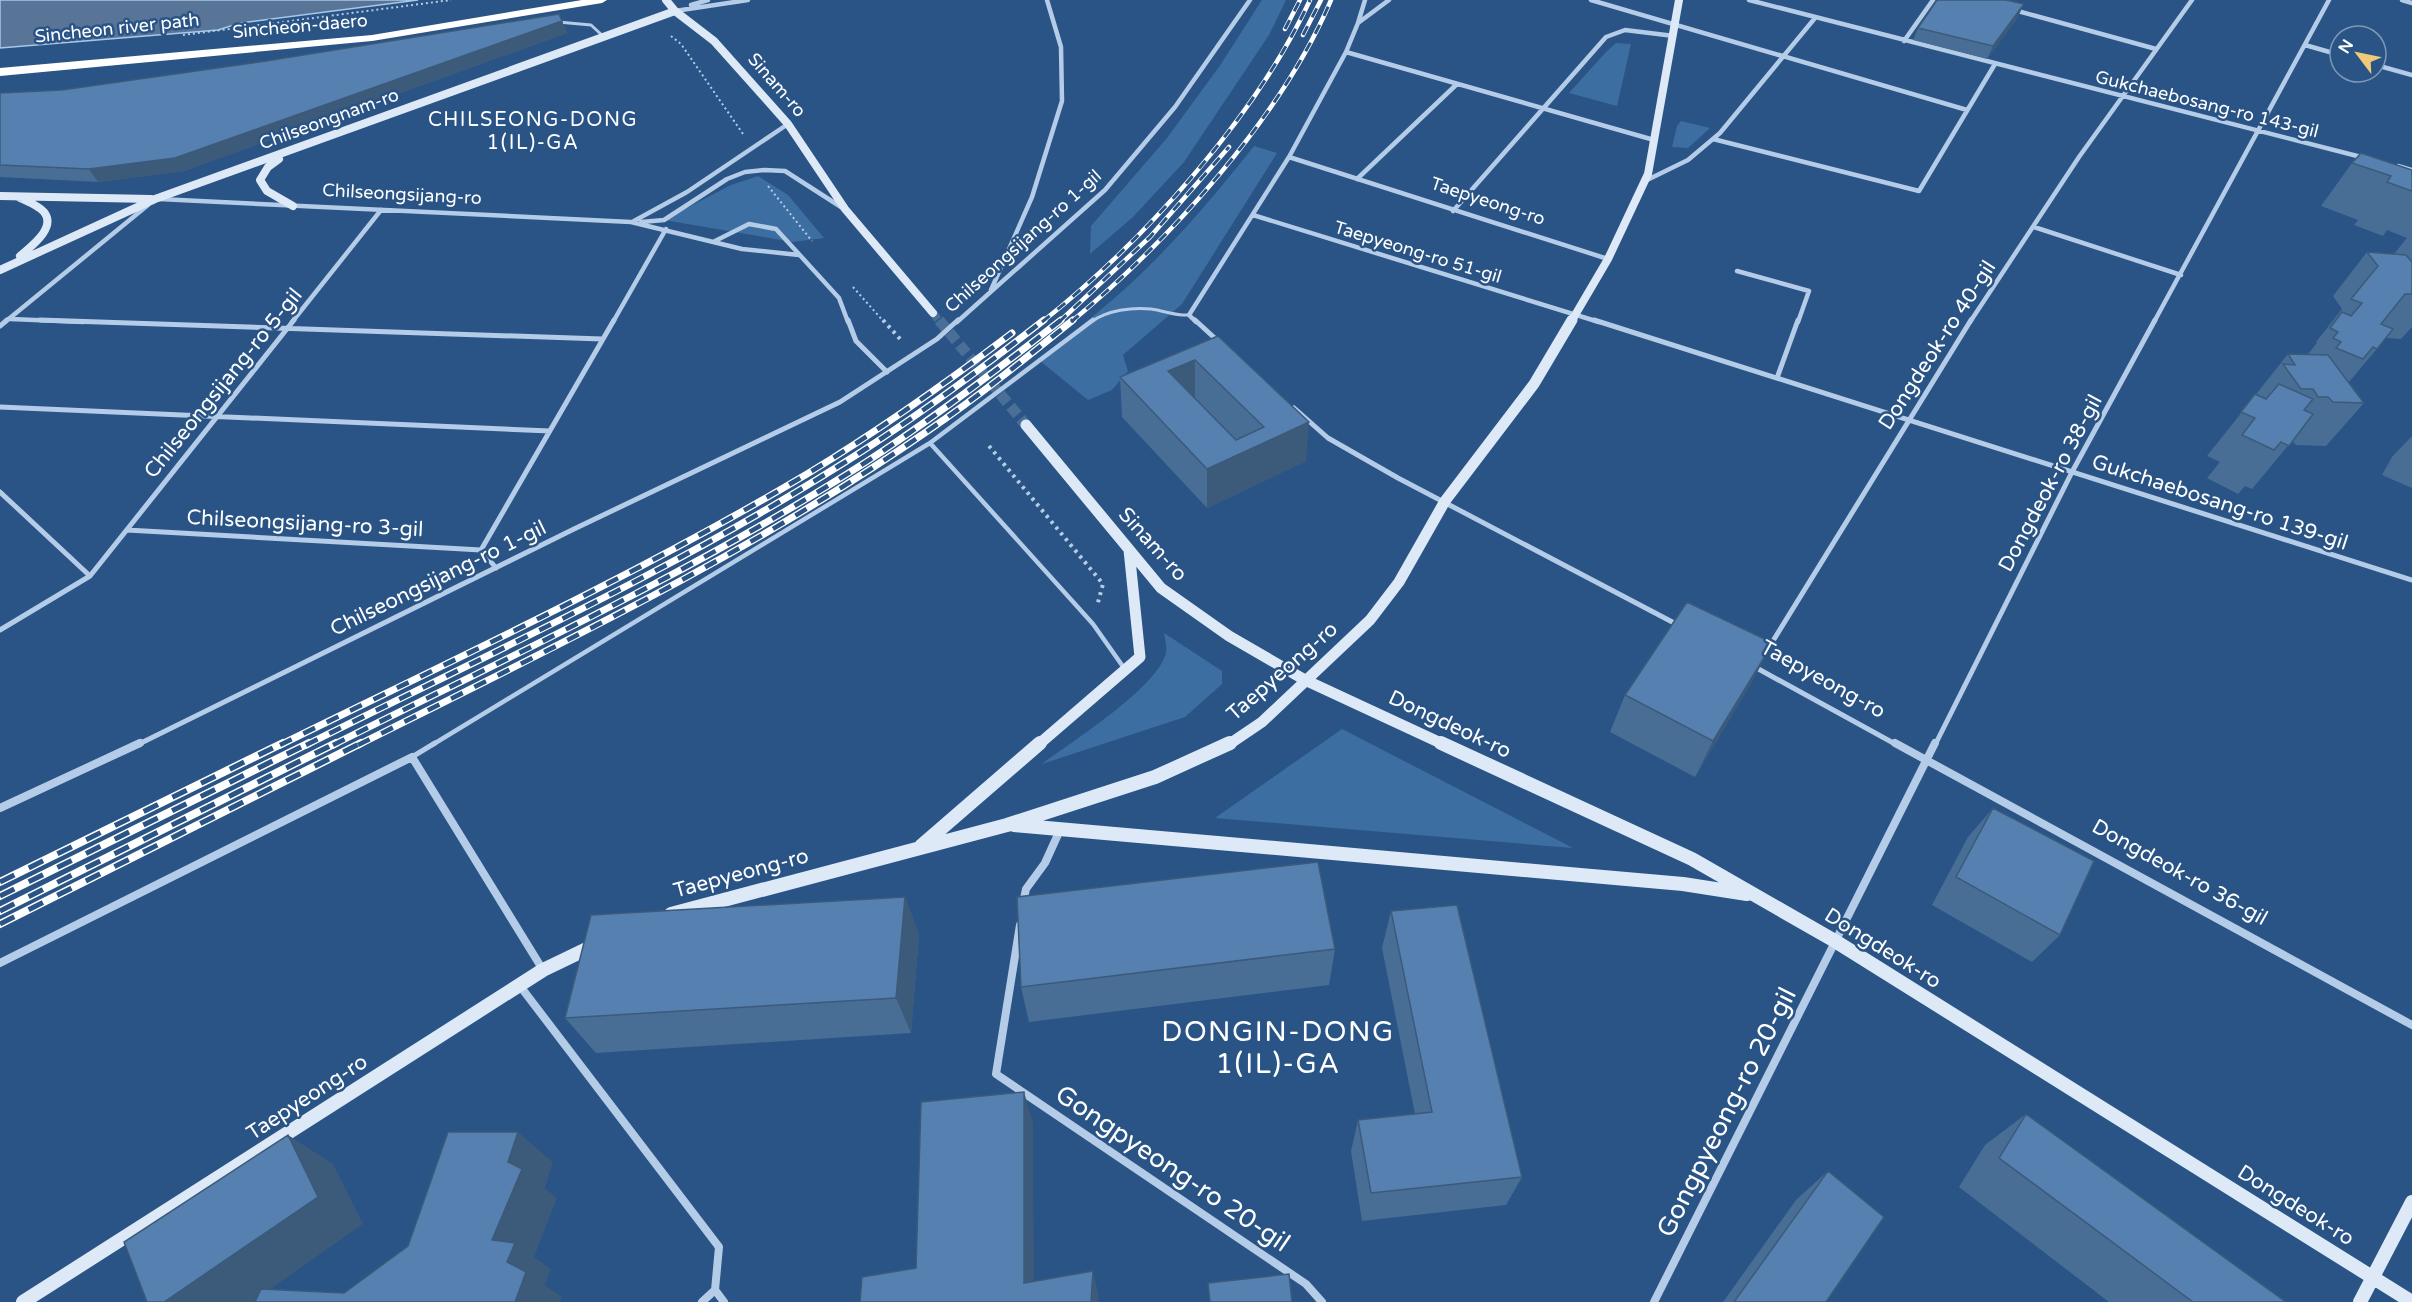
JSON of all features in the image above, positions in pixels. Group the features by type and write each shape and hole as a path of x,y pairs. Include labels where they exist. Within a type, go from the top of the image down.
{"highway":[{"name":"Sincheon-daero","path":"0,61 381,26 541,0"},
{"name":"Sincheon-daero","path":"0,72 372,38 602,0"}],"main road":[{"name":"Sinam-ro","path":"666,0 675,11 714,41 788,124 845,209 933,313"},
{"name":"Taepyeong-ro","path":"656,918 1007,825 1155,777 1223,748 1262,722 1370,620 1399,582 1445,501 1534,384 1608,259 1648,174 1679,0"},
{"name":"Chilseongnam-ro","path":"0,270 155,199 675,11"},
{"path":"293,206 266,191 259,183 259,177 266,168 297,148"},
{"name":"Chilseongsijang-ro","path":"0,196 155,199"},
{"path":"0,270 30,247 40,237 46,225 47,217 44,212 17,197"},
{"name":"Sinam-ro","path":"1026,425 1161,588 1228,636 1305,680"},
{"path":"917,849 1140,657 1128,549"},
{"name":"Dongdeok-ro","path":"1305,680 1692,859 1835,941 2412,1302"},
{"path":"1007,825 1683,884 1756,895"},
{"name":"Taepyeong-ro","path":"23,1302 543,970 615,935"},
{"path":"2360,1302 2412,1202"}],"street":[{"path":"675,11 708,0"},
{"path":"675,11 748,0"},
{"path":"990,293 1032,197 1062,101 1061,47 1047,0"},
{"name":"Chilseongsijang-ro 1-gil","path":"0,808 88,769 840,402 887,372 937,339 1105,190 1175,107 1250,0"},
{"path":"1224,346 1189,315 1289,157 1346,52 1365,0"},
{"path":"1358,23 1389,0"},
{"path":"1591,0 1967,110"},
{"name":"Gukchaebosang-ro 143-gil","path":"1749,0 1904,42 2368,159"},
{"path":"1904,42 1933,0"},
{"name":"Dongdeok-ro 40-gil","path":"1757,668 1907,419 2120,96 2193,0"},
{"name":"Dongdeok-ro 38-gil","path":"1835,941 2072,472 2329,0"},
{"path":"2402,0 2412,3"},
{"path":"2010,9 2156,49"},
{"path":"1644,181 1688,160 1713,139 1815,18"},
{"path":"1454,210 1606,38 1625,30 1674,36"},
{"path":"2305,45 2328,52"},
{"path":"1346,52 1654,140"},
{"path":"1713,139 1918,191 1995,64"},
{"path":"2388,68 2412,75"},
{"path":"1357,179 1457,84"},
{"path":"631,222 687,192 788,124"},
{"name":"Taepyeong-ro","path":"1289,157 1608,259"},
{"path":"2390,164 2412,170"},
{"name":"Sinam-ro","path":"631,222 663,220 728,179 745,172 765,170 784,171 845,209"},
{"path":"0,326 155,199"},
{"name":"Chilseongsijang-ro","path":"155,199 631,222 742,249 799,255"},
{"name":"Chilseongsijang-ro 5-gil","path":"0,630 90,576 381,210"},
{"name":"Taepyeong-ro 51-gil","path":"1253,215 1575,314"},
{"path":"714,242 749,224 776,230 838,298 856,341 887,372"},
{"path":"2034,227 2181,274"},
{"path":"496,568 481,550 666,229"},
{"path":"1737,271 1809,291 1777,378"},
{"name":"Gukchaebosang-ro 139-gil","path":"1575,314 2412,580"},
{"path":"10,319 602,339"},
{"path":"1284,399 1328,438 1398,478 1684,629"},
{"path":"0,407 550,431"},
{"path":"0,492 90,576"},
{"name":"Chilseongsijang-ro 3-gil","path":"127,530 481,550"},
{"name":"Taepyeong-ro","path":"1747,662 1926,760"},
{"path":"0,963 412,757 543,970"},
{"name":"Dongdeok-ro 36-gil","path":"1926,760 2412,1024"},
{"name":"Gongpyeong-ro 20-gil","path":"1060,829 1045,863 1026,889 996,1074 1306,1284 1322,1302"},
{"name":"Gongpyeong-ro 20-gil","path":"1654,1302 1835,941"},
{"path":"520,985 719,1246 715,1290 724,1302"},
{"path":"702,1302 715,1290"}],"lane":[{"path":"553,22 564,21 591,25 604,37"},
{"path":"412,757 930,443 1096,318 1130,308 1152,309 1180,316 1189,315"},
{"path":"0,318 10,319"},
{"path":"930,443 1093,624 1125,670"}],"path":[{"name":"Sincheon river path","path":"182,35 451,0"},
{"path":"989,446 1103,584 1093,624"}],"shaded area":[{"path":"0,0 418,0 240,23 218,30 0,48"},
{"path":"1262,0 1286,0 1269,35 1184,162 1133,217 1090,254 1091,226 1167,138 1221,64"},
{"path":"1616,43 1631,44 1617,106 1569,93 1606,52"},
{"path":"1681,121 1710,128 1688,148 1672,147 1677,126"},
{"path":"1254,146 1277,153 1182,304 1123,355 1128,371 1112,390 1088,400 1039,360 1113,300 1141,274 1206,205"},
{"path":"758,176 788,195 824,238 793,242 664,220 731,185"},
{"path":"1164,633 1222,671 1222,684 1185,717 1042,764 1111,714 1145,684 1158,669 1165,656"},
{"path":"1342,729 1573,848 1215,818"}],"building":[{"path":"1937,0 2006,0 2024,4 1993,46 1918,28"},
{"path":"559,14 562,21 175,158 89,169 0,165 0,93 62,90 266,61"},
{"path":"2361,153 2412,170 2412,191 2387,182 2391,176 2352,163"},
{"path":"2367,252 2406,255 2412,262 2412,294 2405,294 2381,324 2393,329 2377,349 2373,347 2363,359 2336,348 2341,342 2333,338 2338,332 2330,328 2342,312 2351,316 2362,303 2351,299 2378,266"},
{"path":"1218,336 1309,422 1207,469 1120,377","holes":["1195,360 1264,427 1236,440 1168,371"]},
{"path":"2288,354 2328,355 2364,403 2333,402 2328,397 2318,397 2313,389 2301,389 2283,364 2295,365"},
{"path":"2279,384 2313,399 2304,410 2313,414 2289,446 2281,442 2274,450 2242,435 2255,418 2241,412 2255,394 2266,399"},
{"path":"1687,602 1773,643 1713,741 1625,695"},
{"path":"1993,808 2094,861 2060,935 1956,877"},
{"path":"1318,862 1335,949 1021,987 1017,897"},
{"path":"905,897 896,998 565,1018 591,915"},
{"path":"1457,905 1522,1177 1371,1193 1358,1120 1432,1112 1391,911"},
{"path":"1024,1092 1024,1283 1093,1271 1091,1302 860,1302 862,1277 916,1268 921,1102"},
{"path":"2026,1114 2286,1302 2193,1302 1999,1158"},
{"path":"448,1132 518,1132 508,1162 522,1169 492,1240 515,1243 507,1262 526,1272 515,1302 255,1302 261,1289 344,1293 408,1246"},
{"path":"288,1135 318,1197 164,1302 147,1302 124,1242"},
{"path":"1828,1171 1884,1217 1826,1302 1734,1302"},
{"path":"1289,1274 1292,1302 1210,1302 1208,1283"}],"tunnel":[{"path":"933,313 940,322"},
{"path":"939,320 1026,425"}],"railway":[{"path":"1285,29 1300,0"},
{"path":"1042,322 1119,254 1194,175 1260,88 1310,0"},
{"path":"1303,35 1321,0"},
{"path":"1071,322 1146,254 1219,175 1283,89 1331,0"},
{"path":"1059,322 1150,237 1229,147"},
{"path":"306,745 659,569 797,492 887,435 1044,320"},
{"path":"333,745 604,610 737,539 866,462 989,375 1061,320"},
{"path":"358,745 649,598 792,518 948,417 1073,320"},
{"path":"280,745 546,615 743,511 860,441 1012,333"},
{"path":"0,882 283,743"},
{"path":"0,896 309,743"},
{"path":"0,911 336,743"},
{"path":"0,924 361,743"}],"district":[{"name":"CHILSEONG-DONG 1(IL)-GA","path":"533,130"},
{"name":"DONGIN-DONG 1(IL)-GA","path":"1278,1047"}]}
